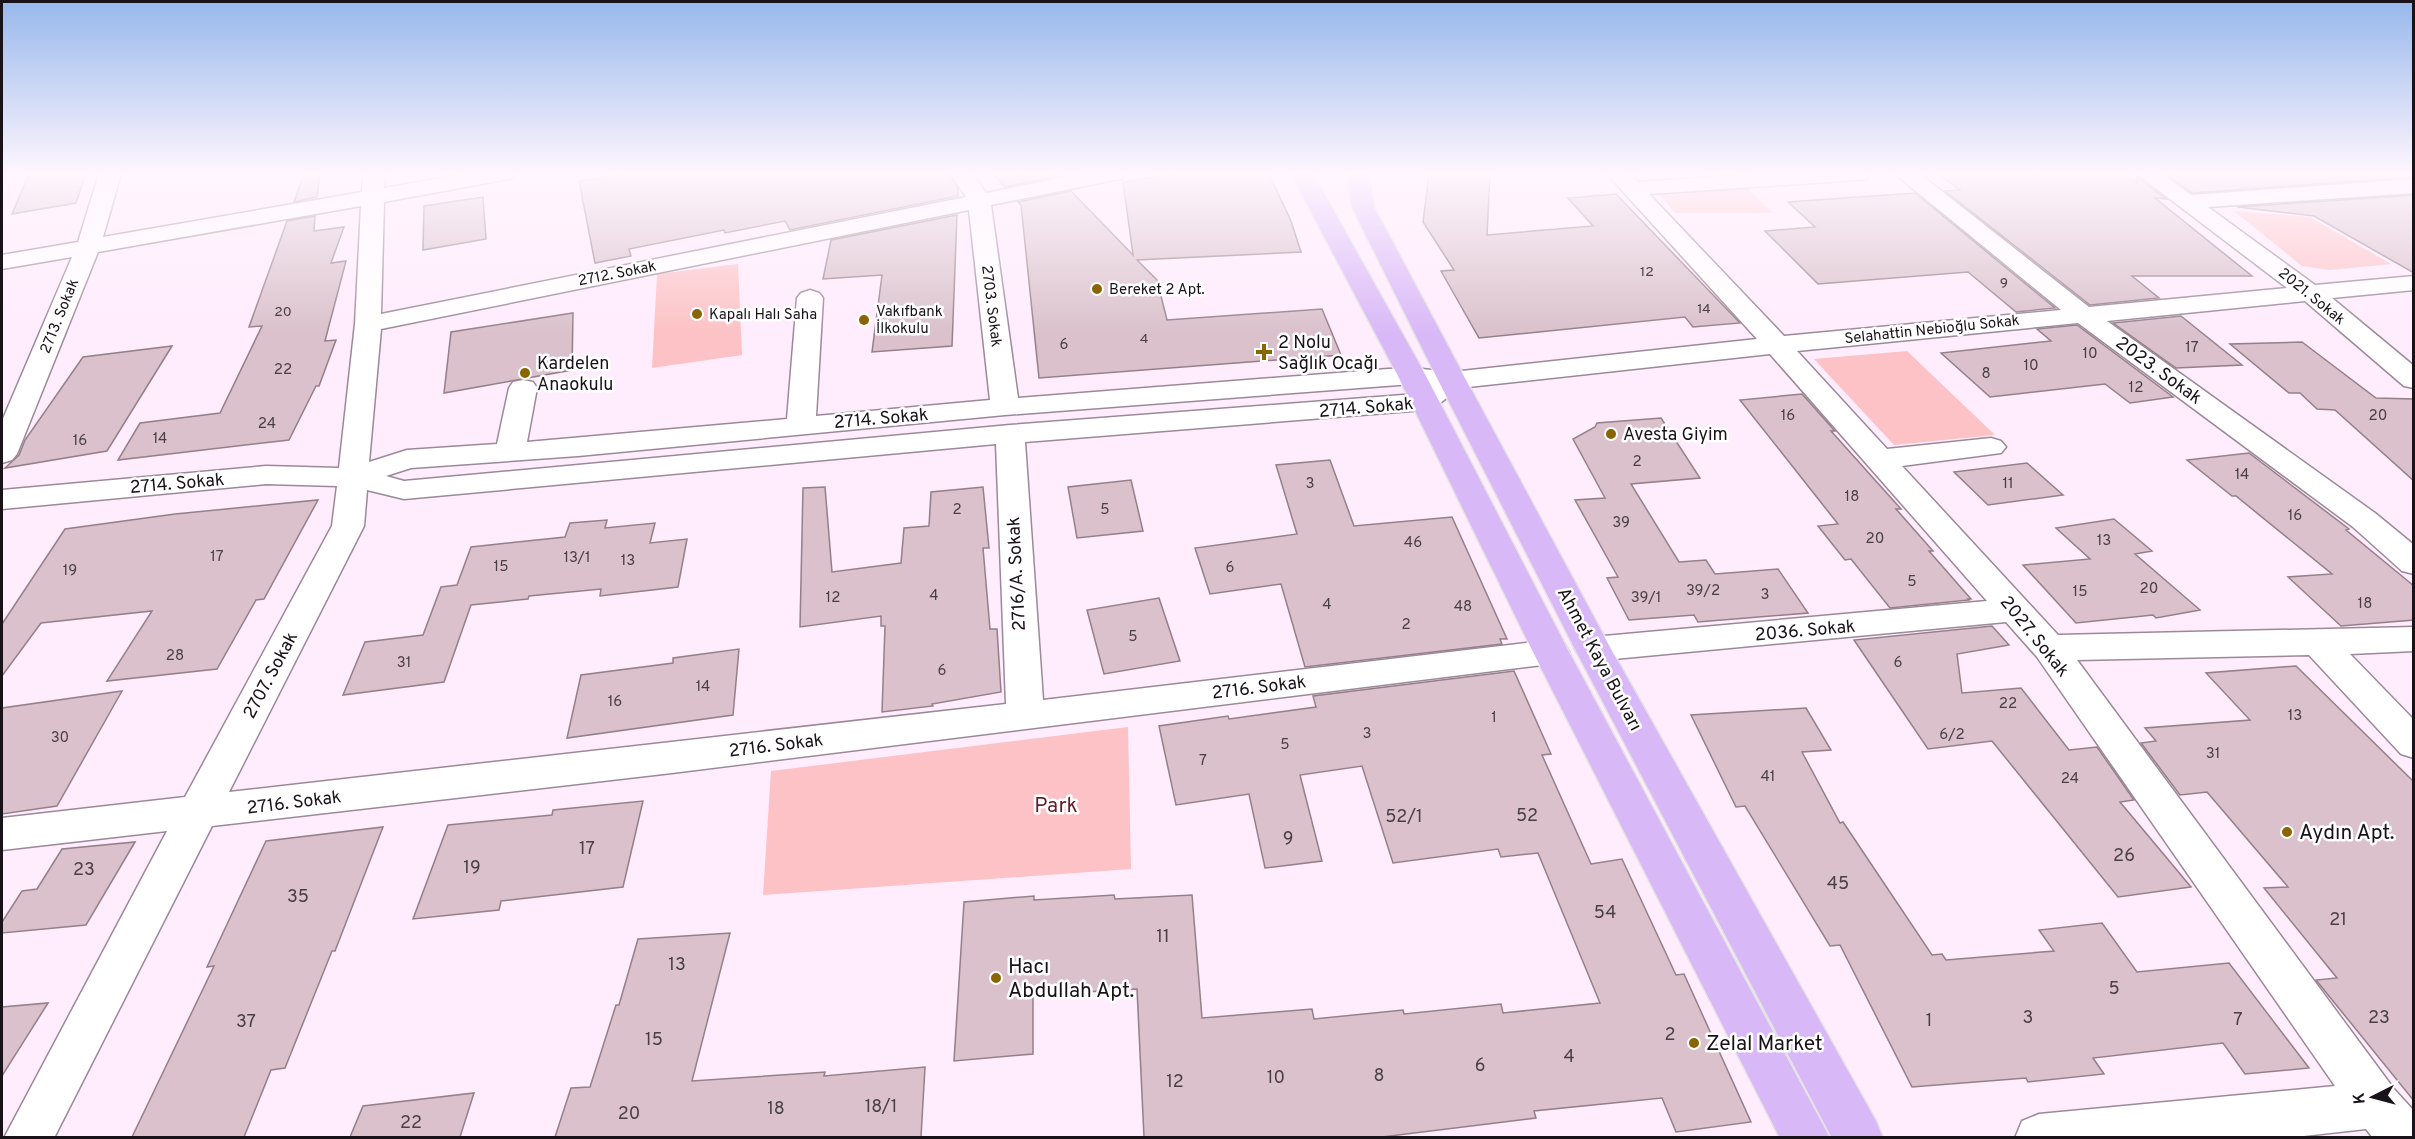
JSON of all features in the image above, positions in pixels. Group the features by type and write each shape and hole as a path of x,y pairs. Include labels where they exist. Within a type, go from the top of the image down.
{"main road":[{"path":"1331,227 1418,389 1551,652 1806,1137"},
{"name":"Ahmet Kaya Bulvarı","path":"1373,227 1593,649 1859,1137"}],"street":[{"name":"2713. Sokak","path":"2,454 88,247 94,227"},
{"path":"2,262 181,227"},
{"name":"2707. Sokak","path":"28,1137 348,526 368,324 372,227"},
{"name":"2712. Sokak","path":"368,324 845,227"},
{"name":"2703. Sokak","path":"982,227 1007,420"},
{"name":"2027. Sokak","path":"1667,227 1777,345 2049,648 2391,1121"},
{"name":"2023. Sokak","path":"1973,227 2083,315 2364,520 2414,563"},
{"name":"2021. Sokak","path":"2222,227 2310,293 2414,380"},
{"name":"Selahattin Nebioğlu Sokak","path":"1452,380 1777,345 2414,282"},
{"path":"801,426 810,298"},
{"name":"2714. Sokak","path":"2,499 266,475 354,477 404,490 1007,420 1418,389 1452,380"},
{"path":"510,452 523,388"},
{"name":"2714. Sokak","path":"354,477 407,459 801,426 1007,420"},
{"name":"2716/A. Sokak","path":"1007,420 1025,715"},
{"path":"1880,459 1991,447"},
{"name":"2036. Sokak","path":"1593,649 2015,610"},
{"path":"2049,648 2414,639"},
{"path":"2318,643 2414,744"},
{"name":"2716. Sokak","path":"2,834 198,813 1551,652"},
{"path":"2039,1137 2391,1121"}],"green space":[{"path":"2254,227 2327,227 2391,264 2330,270 2302,266"},
{"name":"Kapalı Halı Saha","path":"738,264 742,355 652,368 657,274"},
{"path":"1907,351 1995,435 1894,445 1814,359"},
{"name":"Park","path":"1128,727 1131,869 763,895 771,771"}],"building":[{"path":"285,227 314,227 314,231 344,227 331,263 346,261 325,341 336,340 319,386 316,386 289,440 118,460 140,423 220,413 262,326 249,327"},
{"path":"424,227 485,227 486,239 423,250"},
{"path":"588,227 754,227 725,233 724,230 629,249 631,256 595,263"},
{"path":"896,227 957,227 952,346 872,352 882,275 823,279 831,240"},
{"path":"1023,227 1106,227 1133,255 1129,227 1293,227 1301,252 1137,260 1157,280 1167,320 1322,309 1341,355 1039,378"},
{"path":"1426,227 1487,227 1487,235 1579,227 1648,227 1740,323 1693,327 1685,317 1479,338 1441,271 1454,270"},
{"path":"1813,227 1957,227 2055,308 2016,312 1968,272 1818,284 1765,231"},
{"path":"1991,227 2191,227 2252,276 2132,276 2159,298 2090,305"},
{"path":"2334,227 2414,227 2414,273"},
{"path":"573,313 572,370 444,393 451,332"},
{"path":"2181,316 2242,365 2176,368 2113,323"},
{"path":"2077,325 2173,397 2130,403 2105,384 1990,397 1941,353 2051,341 2037,329"},
{"path":"2302,342 2376,398 2414,399 2414,481 2335,410 2317,409 2300,393 2289,393 2230,344"},
{"path":"172,346 107,451 5,468 19,455 25,440 83,357"},
{"path":"1802,394 1835,431 1831,431 1901,509 1896,509 1971,599 1890,608 1851,559 1845,560 1818,526 1838,524 1740,400"},
{"path":"1661,418 1700,478 1631,484 1679,562 1706,560 1715,574 1778,569 1808,613 1698,622 1694,615 1629,620 1607,578 1618,577 1575,500 1605,498 1573,439 1595,427 1597,423"},
{"path":"2249,453 2349,529 2346,530 2414,586 2414,620 2341,626 2288,577 2332,574 2236,496 2232,496 2187,460"},
{"path":"1330,460 1354,526 1452,517 1507,639 1500,639 1502,644 1305,667 1281,584 1210,594 1195,548 1297,534 1276,465"},
{"path":"2027,463 2063,495 1988,505 1954,472"},
{"path":"1131,480 1143,531 1077,538 1068,487"},
{"path":"825,487 832,572 901,563 904,528 929,526 931,492 983,487 989,548 983,548 990,629 997,629 1001,692 932,704 933,706 882,712 885,626 881,626 881,616 800,627 803,488"},
{"path":"318,500 264,599 256,600 217,669 107,681 152,611 41,623 2,676 2,624 65,529 175,514"},
{"path":"2114,519 2152,551 2135,554 2200,610 2156,618 2153,615 2076,623 2023,565 2090,559 2056,528"},
{"path":"607,520 605,528 655,523 650,543 687,539 678,587 600,596 601,589 529,596 528,599 471,605 444,682 343,695 365,642 423,635 441,587 457,585 471,547 565,537 570,523"},
{"path":"1159,598 1180,661 1104,674 1087,610"},
{"path":"1992,626 2009,645 1957,654 1962,693 2021,688 2069,750 2097,747 2134,800 2120,802 2191,887 2118,897 1992,741 1928,749 1854,640"},
{"path":"739,649 733,715 567,738 581,675 673,663 673,658"},
{"path":"2296,666 2414,782 2414,1101 2316,980 2337,978 2264,888 2288,887 2207,792 2180,795 2141,743 2156,741 2145,728 2250,720 2206,673"},
{"path":"1514,671 1551,754 1542,755 1591,864 1622,859 1676,975 1684,974 1751,1122 1676,1132 1662,1098 1534,1111 1536,1118 1382,1137 1144,1137 1137,989 1033,995 1033,1054 954,1061 964,902 1034,896 1034,900 1114,895 1115,899 1192,895 1202,1018 1312,1009 1314,1019 1403,1010 1404,1014 1501,1004 1503,1013 1600,1003 1538,853 1501,857 1498,849 1393,863 1362,766 1300,775 1322,861 1265,868 1249,794 1176,805 1159,726 1316,707 1313,696"},
{"path":"122,691 57,806 2,814 2,708"},
{"path":"1806,708 1831,750 1802,752 1840,823 1843,822 1932,955 1942,954 1946,960 2054,951 2039,930 2102,923 2137,972 2229,963 2309,1068 2245,1074 2223,1043 2093,1058 2104,1074 2028,1082 2026,1078 1912,1087 1840,945 1830,946 1745,806 1736,807 1691,715"},
{"path":"643,801 623,887 501,901 499,910 413,919 448,825 552,815 553,810"},
{"path":"383,827 335,951 332,951 285,1068 271,1070 244,1137 132,1137 214,966 207,967 266,841"},
{"path":"135,842 86,925 2,933 2,922 22,891 37,889 62,849"},
{"path":"730,933 692,1081 825,1072 824,1076 925,1067 921,1137 555,1137 571,1088 590,1087 616,1005 619,1005 638,939"},
{"path":"48,1003 2,1076 2,1007"},
{"path":"474,1093 460,1137 350,1137 363,1106"}],"place":[{"name":"Bereket 2 Apt.","path":"1097,289"},
{"name":"Kapalı Halı Saha","path":"697,314"},
{"name":"Vakıfbank İlkokulu","path":"864,320"},
{"name":"2 Nolu Sağlık Ocağı","path":"1264,352"},
{"name":"Kardelen Anaokulu","path":"525,373"},
{"name":"Avesta Giyim","path":"1611,434"},
{"name":"Aydın Apt.","path":"2287,832"},
{"name":"Hacı Abdullah Apt.","path":"996,978"},
{"name":"Zelal Market","path":"1694,1043"}]}
